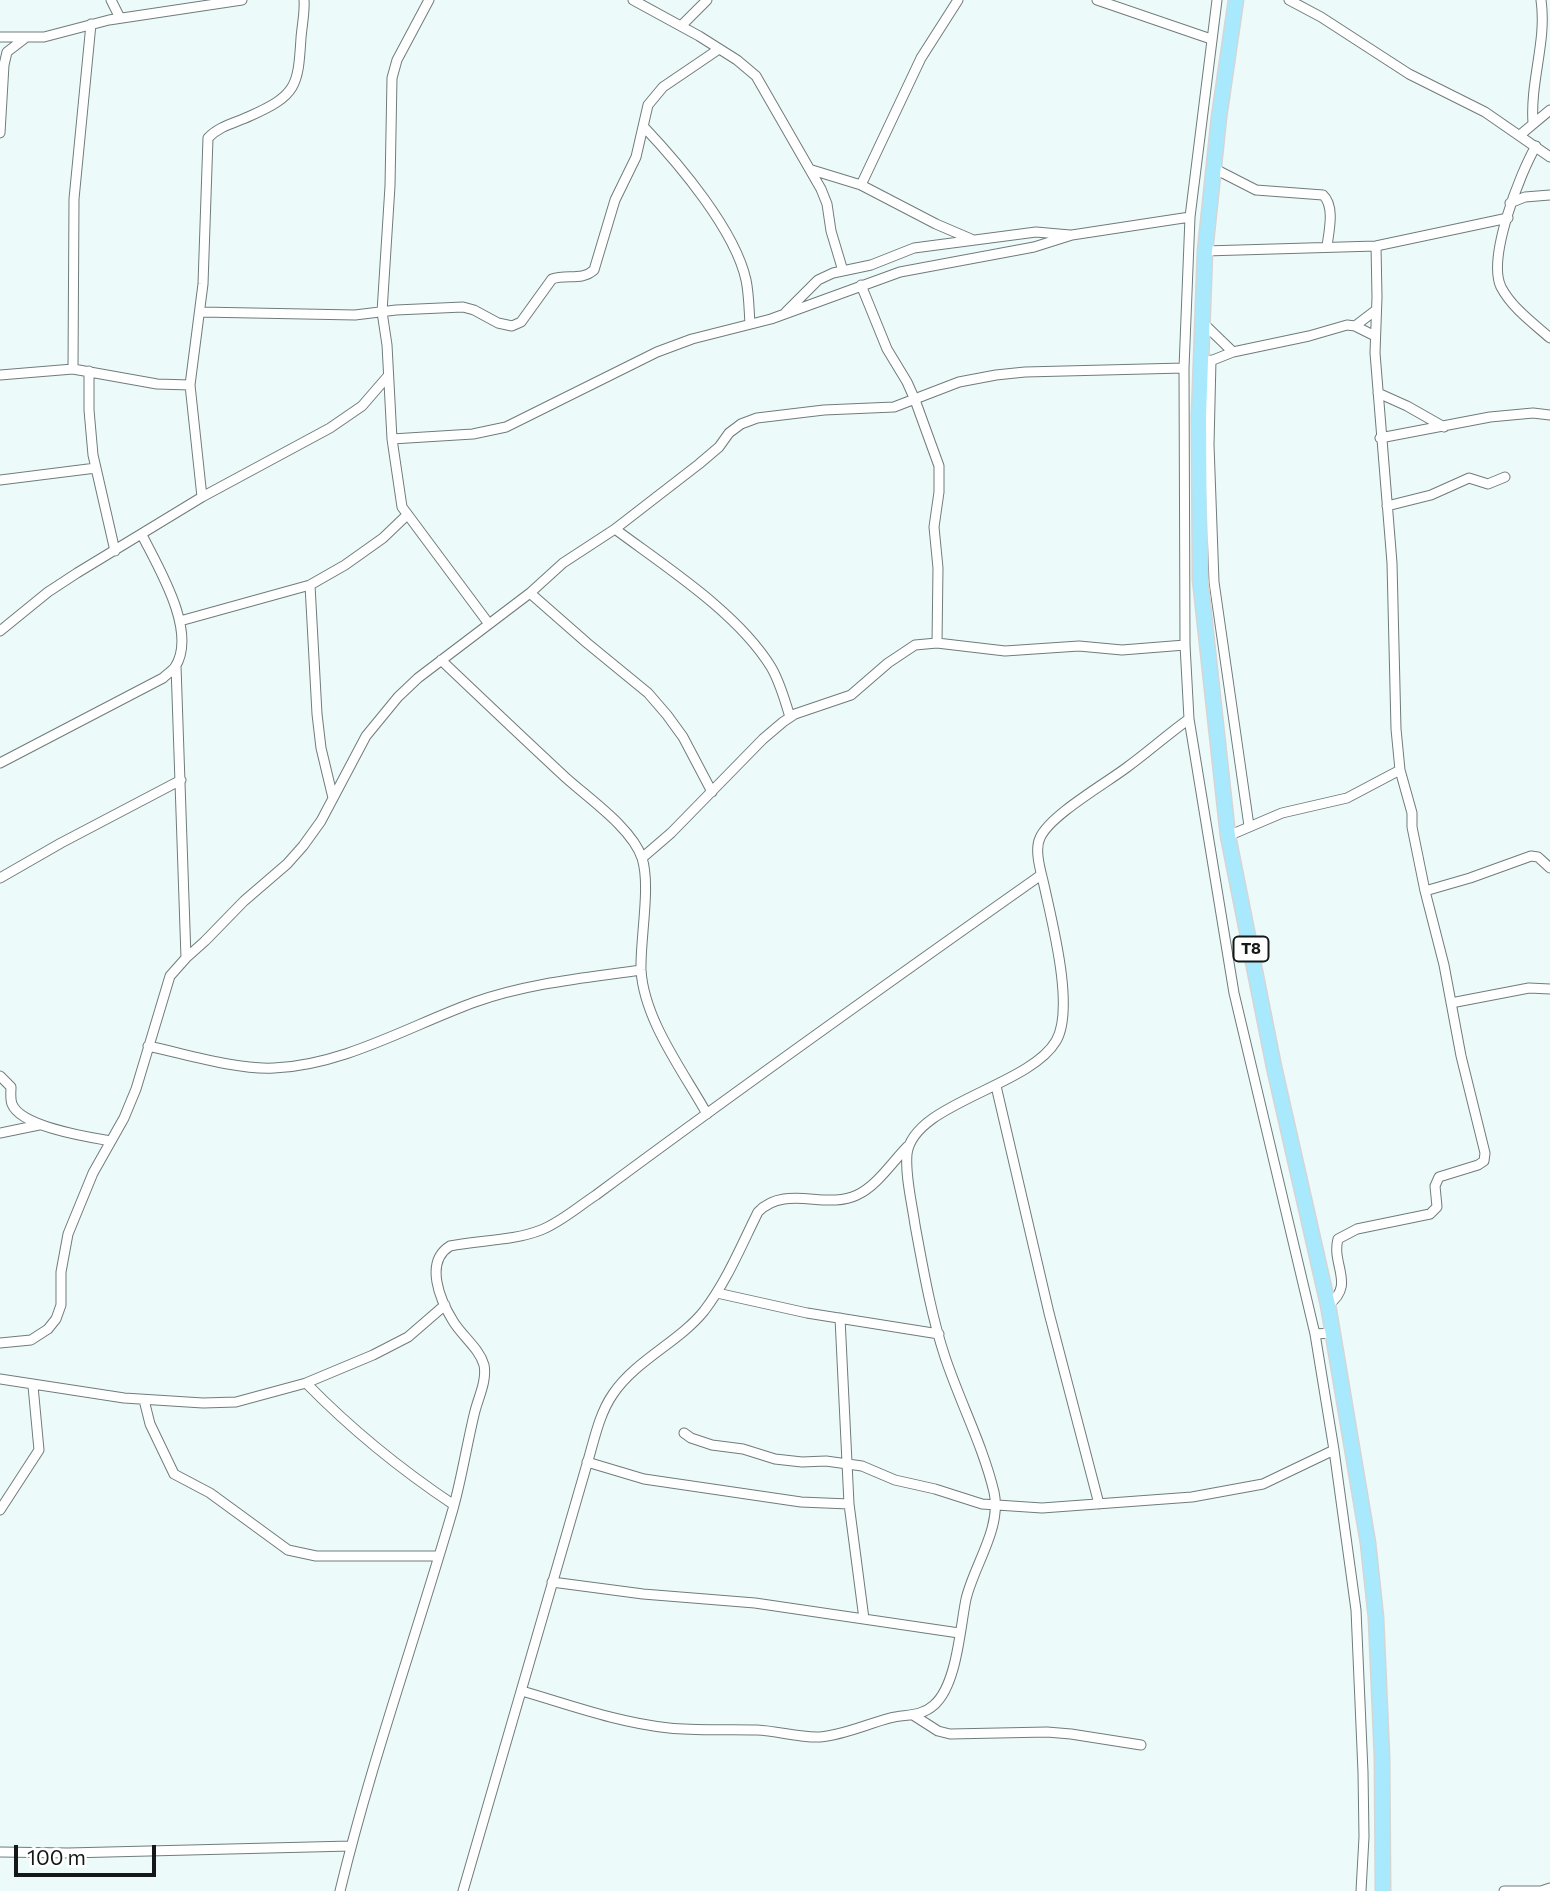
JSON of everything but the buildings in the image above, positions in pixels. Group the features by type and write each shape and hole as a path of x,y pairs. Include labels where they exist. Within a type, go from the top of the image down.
{"main road":[{"name":"T8","path":"1236,0 1213,168 1205,251 1201,321 1205,363 1200,579 1228,836 1274,1067 1328,1305 1366,1530 1376,1618 1383,1768 1383,1891"}],"street":[{"path":"111,0 120,18"},
{"path":"0,37 44,37 120,18 242,0"},
{"path":"202,497 190,385 201,312 208,138 216,130 264,110 284,97 294,86 299,75 304,0"},
{"path":"429,0 397,60 392,78 390,186 382,312 392,439 402,507 489,624"},
{"path":"634,0 681,25 756,76 812,170 827,204 831,231 843,271"},
{"path":"681,25 707,0"},
{"path":"861,185 921,58 957,0"},
{"path":"1097,0 1211,39"},
{"path":"1217,0 1190,217 1184,368 1185,645 1189,719 1234,993 1315,1334 1356,1610 1364,1837 1361,1888 1349,1891"},
{"path":"1289,0 1321,17 1409,74 1485,112 1550,157"},
{"path":"1534,123 1533,104 1547,13 1541,0"},
{"path":"72,369 74,200 91,24"},
{"path":"0,133 2,63 7,52 26,38"},
{"path":"201,312 287,315 463,307 498,323 512,326 521,322 552,279 591,274 597,264 615,200 636,157 648,105 656,94 719,49"},
{"path":"1520,135 1550,110"},
{"path":"644,127 711,210 729,238 746,279 750,324"},
{"path":"1535,146 1510,203 1499,262 1500,285 1519,311 1550,338"},
{"path":"1213,168 1256,190 1323,195 1330,208 1327,246"},
{"path":"812,170 861,185 936,224 973,239"},
{"path":"1510,203 1525,197 1550,195"},
{"path":"392,439 473,434 506,426 657,352 692,339 785,313 900,272 1034,247 1072,235 1190,217"},
{"path":"1205,251 1376,246 1508,218"},
{"path":"785,313 818,279 871,265 914,248 1036,232 1072,235"},
{"path":"1328,1305 1338,1298 1342,1291 1336,1252 1338,1238 1357,1229 1430,1214 1437,1207 1435,1186 1439,1177 1464,1171 1483,1161 1484,1151 1425,891 1412,827 1412,813 1400,770 1392,563 1380,438 1375,336 1376,246"},
{"path":"861,285 887,349 907,382 934,449 940,478 934,527 938,568 937,643"},
{"path":"1355,326 1376,310"},
{"path":"1201,321 1233,352"},
{"path":"1249,827 1214,582 1205,363 1233,352 1347,325 1375,336"},
{"path":"0,1343 31,1340 48,1329 57,1319 61,1305 61,1272 68,1234 93,1173 124,1118 136,1089 170,976 303,846 333,798 366,736 383,713 441,660 530,593 563,564 615,529 699,464 741,424 757,418 824,410 894,407 959,382 996,375 1184,368"},
{"path":"0,375 72,369 147,383 190,385"},
{"path":"89,371 89,410 96,468 116,551"},
{"path":"0,631 48,592 202,497 330,428 362,406 388,376"},
{"path":"1378,393 1444,427"},
{"path":"1380,438 1514,414 1550,415"},
{"path":"0,480 96,468"},
{"path":"1387,506 1424,497 1469,478 1492,484 1505,477"},
{"path":"180,621 310,585 345,565 383,538 407,515"},
{"path":"615,529 738,626 759,649 773,670 790,717"},
{"path":"142,535 173,598 180,621 181,645 176,666 186,958"},
{"path":"310,585 317,714 321,748 333,798"},
{"path":"530,593 654,700 683,737 712,792"},
{"path":"642,858 671,834 763,739 790,717 851,695 905,650 925,643 1005,651 1079,646 1122,650 1185,645"},
{"path":"441,660 601,807 634,844 642,858 644,907 641,970 644,996 650,1012 708,1114"},
{"path":"0,763 163,678 176,666"},
{"path":"463,1891 523,1691 587,1462 612,1395 629,1375 702,1313 724,1282 758,1212 765,1205 801,1197 834,1199 857,1195 867,1189 923,1125 938,1114 996,1086 1054,1046 1060,1033 1063,1000 1060,970 1041,875 1038,847 1040,836 1050,825 1189,719"},
{"path":"1228,836 1282,813 1347,797 1400,770"},
{"path":"0,878 181,780"},
{"path":"1425,891 1531,856 1538,857 1550,868"},
{"path":"340,1891 400,1674 454,1505 484,1380 484,1369 478,1354 453,1322 439,1288 436,1266 443,1250 450,1245 522,1235 543,1229 596,1195 855,1006 1041,875"},
{"path":"148,1046 254,1068 294,1067 350,1053 453,1011 524,988 641,970"},
{"path":"1451,1003 1529,989 1550,989"},
{"path":"0,1076 11,1087 11,1102 14,1107 39,1125 111,1141"},
{"path":"996,1086 1049,1313 1099,1504"},
{"path":"0,1133 39,1125"},
{"path":"523,1691 638,1723 691,1730 756,1730 821,1737 896,1716 913,1715 932,1707 945,1691 968,1593 989,1536 995,1506 994,1492 939,1334 912,1205 907,1164 909,1144"},
{"path":"717,1293 840,1318 939,1334"},
{"path":"0,1379 33,1386 144,1400 236,1402 306,1383 373,1355 408,1337 445,1305"},
{"path":"840,1318 849,1504 864,1619"},
{"path":"1315,1334 1333,1333"},
{"path":"306,1383 346,1424 454,1505"},
{"path":"0,1510 38,1450 33,1386"},
{"path":"144,1400 150,1424 174,1474 210,1493 288,1550 316,1556 439,1556"},
{"path":"684,1433 712,1445 743,1449 783,1460 862,1466 895,1480 995,1506 1042,1508 1192,1497 1263,1484 1334,1450"},
{"path":"587,1462 644,1479 802,1502 849,1504"},
{"path":"552,1582 643,1594 755,1603 959,1633"},
{"path":"913,1715 938,1731 950,1734 1059,1733 1141,1745"},
{"path":"0,1852 68,1853 351,1846"},
{"path":"1504,1891 1541,1891 1550,1888"}]}
